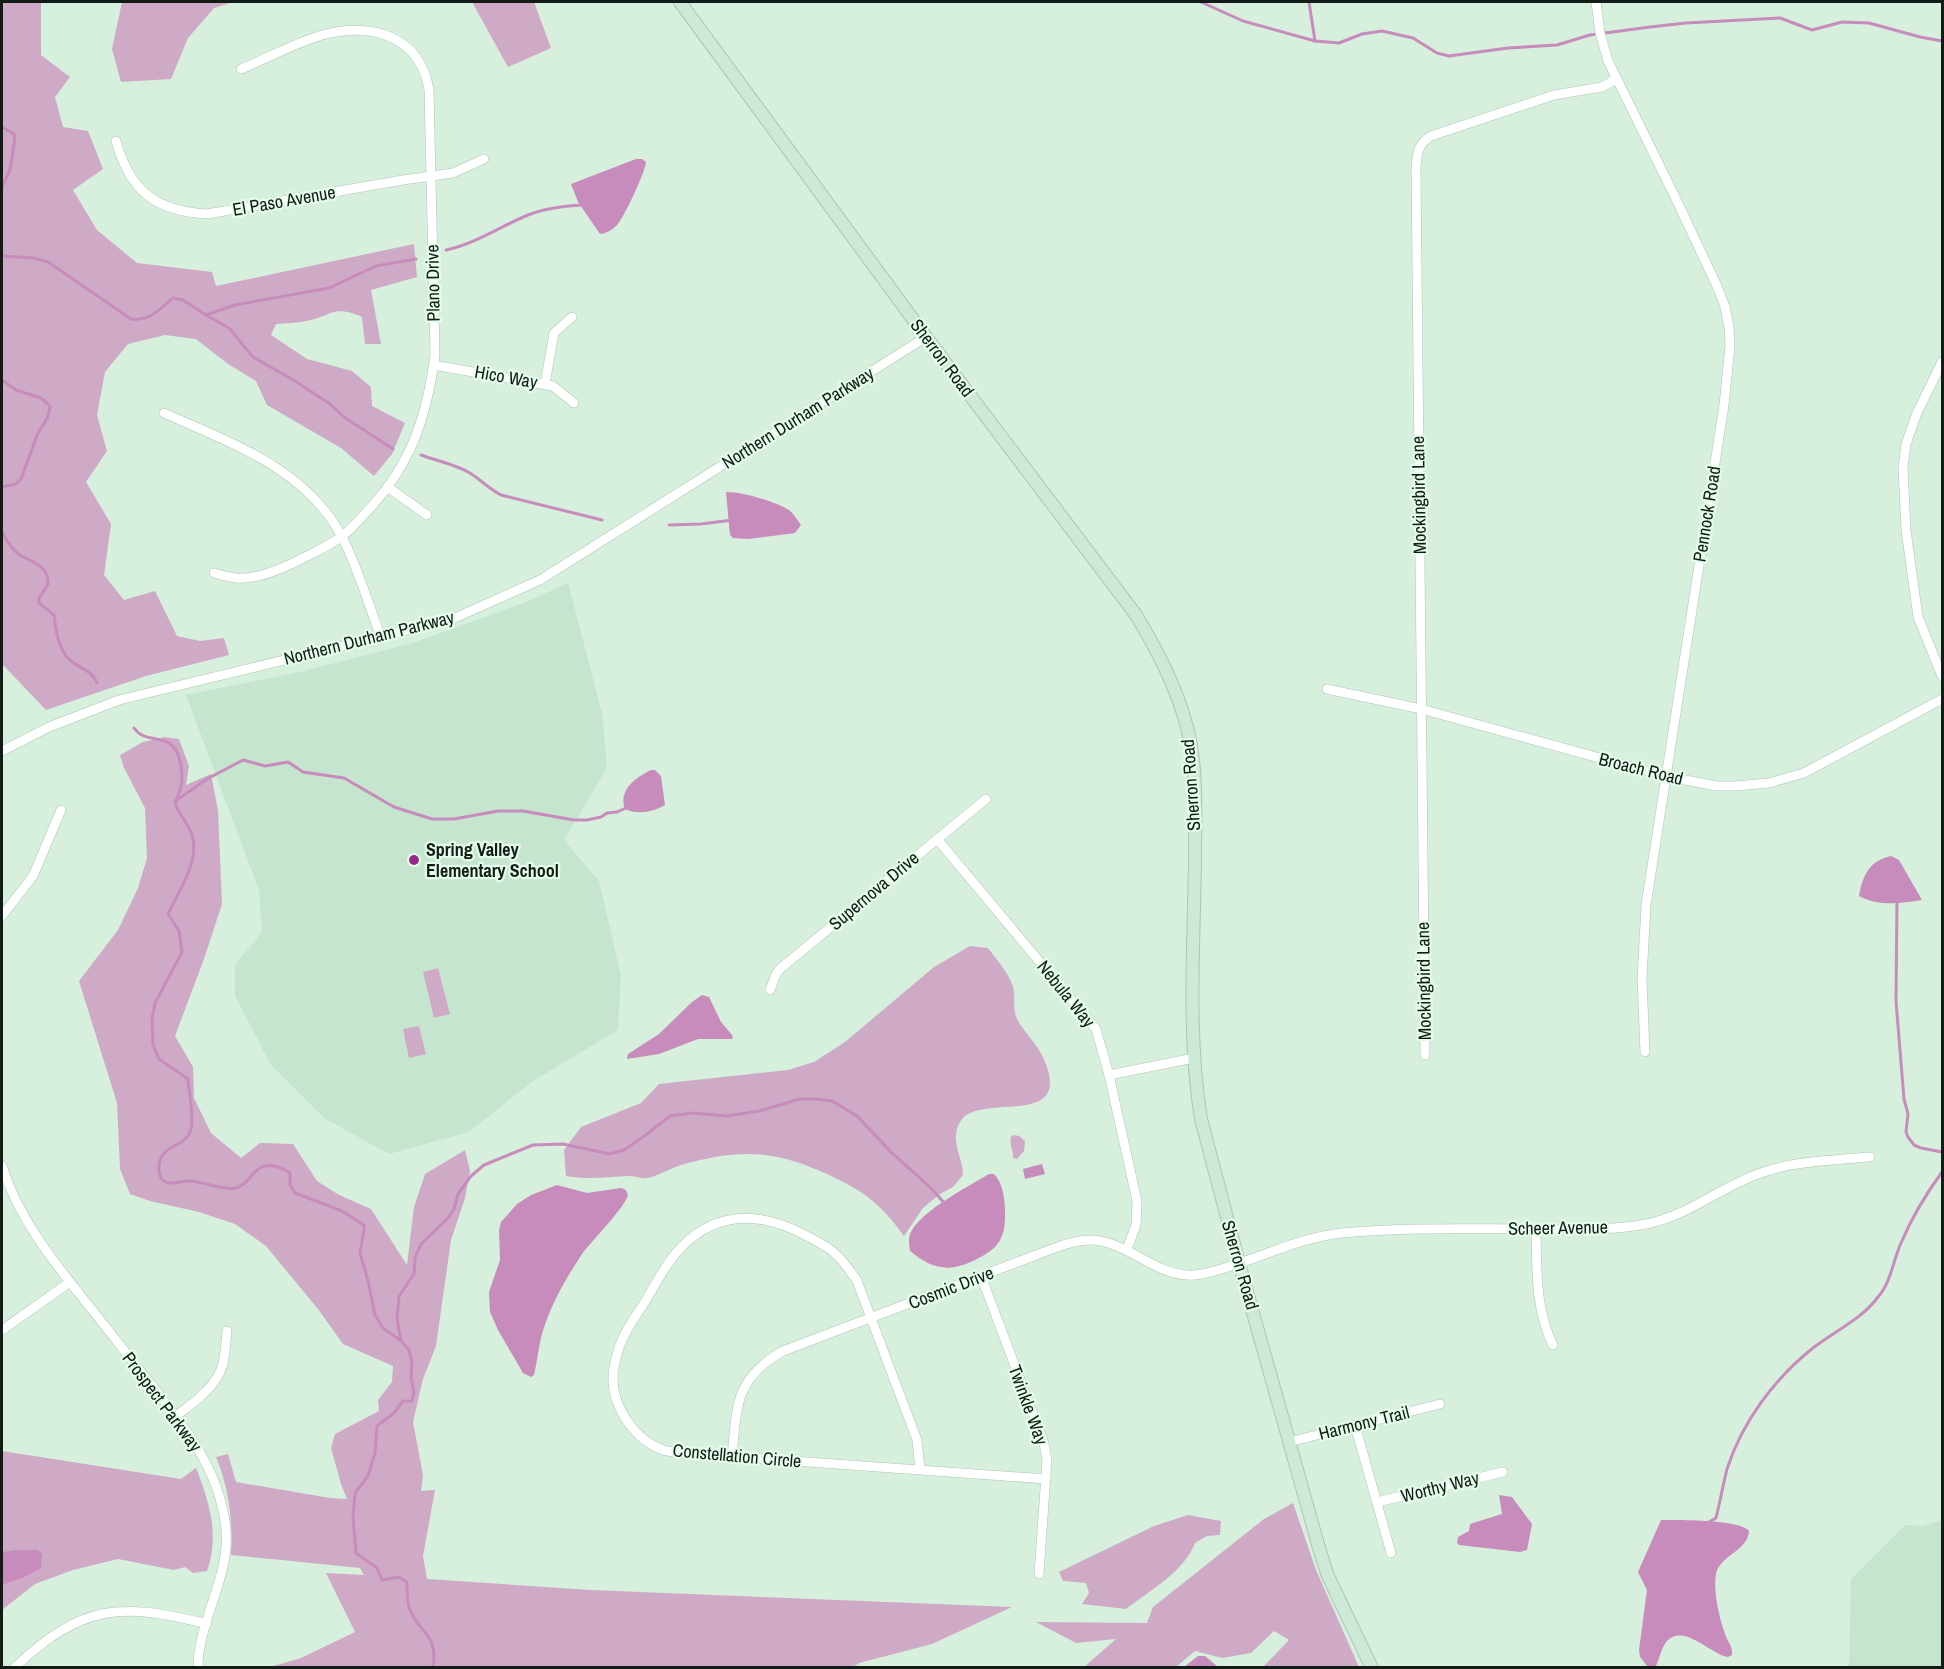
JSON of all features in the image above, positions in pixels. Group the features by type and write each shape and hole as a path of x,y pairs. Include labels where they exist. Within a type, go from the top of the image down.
{"main road":[{"name":"Sherron Road","path":"680,2 926,337 1136,615 1163,664 1180,705 1191,745 1195,805 1194,1058 1201,1119 1319,1548 1328,1576 1372,1668"}],"street":[{"name":"Pennock Road","path":"1596,2 1600,33 1608,61 1717,286 1729,327 1730,362 1724,405 1665,776 1644,930 1642,979 1645,1052"},
{"name":"Plano Drive","path":"214,573 237,578 255,576 298,561 342,536 389,488 417,435 430,390 433,365 428,81 416,55 391,36 361,31 323,35 242,69"},
{"name":"Mockingbird Lane","path":"1425,1055 1416,168 1418,152 1420,146 1431,136 1554,95 1602,87 1616,79"},
{"name":"El Paso Avenue","path":"116,141 121,161 130,178 140,189 165,206 192,213 216,213 431,176 464,169 483,159"},
{"path":"545,384 554,333 572,317"},
{"name":"Northern Durham Parkway","path":"2,751 49,727 119,700 457,617 540,580 926,337"},
{"path":"1942,362 1917,414 1906,444 1903,468 1906,530 1918,617 1942,676"},
{"name":"Hico Way","path":"433,365 553,386 573,403"},
{"path":"164,412 286,472 317,500 342,536 381,637"},
{"path":"389,488 427,514"},
{"name":"Broach Road","path":"1327,689 1421,709 1665,776 1716,786 1753,786 1789,778 1822,765 1942,699"},
{"name":"Supernova Drive","path":"770,990 781,968 986,799"},
{"path":"2,916 33,876 61,810"},
{"name":"Nebula Way","path":"937,839 1090,1022 1099,1038 1137,1201 1136,1225 1127,1249"},
{"path":"1109,1075 1194,1058"},
{"name":"Scheer Avenue","path":"1239,1263 1322,1235 1403,1229 1610,1228 1658,1222 1693,1208 1760,1173 1870,1157"},
{"name":"Prospect Parkway","path":"2,1166 12,1194 37,1237 176,1416 200,1450 214,1479 226,1532 224,1556 198,1653 198,1668"},
{"path":"2,1199 12,1194"},
{"name":"Constellation Circle","path":"920,1470 917,1440 857,1281 844,1261 828,1246 789,1227 767,1219 750,1217 727,1220 691,1238 675,1254 619,1346 613,1379 618,1406 632,1427 649,1443 663,1450 732,1457 1046,1479"},
{"path":"1536,1229 1540,1309 1553,1345"},
{"name":"Cosmic Drive","path":"732,1457 736,1406 752,1372 783,1351 871,1317 1074,1243 1091,1240 1107,1242 1127,1249 1161,1269 1185,1275 1210,1273 1239,1263"},
{"name":"Twinkle Way","path":"981,1276 1044,1443 1047,1460 1039,1574"},
{"path":"2,1330 70,1282"},
{"path":"176,1416 215,1381 222,1364 227,1331"},
{"name":"Harmony Trail","path":"1289,1442 1440,1404"},
{"path":"1355,1425 1391,1554"},
{"name":"Worthy Way","path":"1377,1503 1503,1472"},
{"path":"14,1668 39,1644 61,1629 109,1612 156,1612 207,1624"}],"shaded area":[{"path":"2,2 41,2 41,55 70,77 55,97 63,127 88,131 103,169 73,190 97,230 137,263 212,272 216,286 414,244 417,277 371,290 381,344 365,344 362,317 345,311 333,312 303,322 276,324 271,335 307,359 352,371 371,387 372,406 405,423 392,454 374,476 341,448 267,405 256,381 228,364 196,339 165,335 128,344 105,372 97,415 107,451 86,482 111,524 104,575 124,600 155,591 177,636 200,641 224,638 229,655 146,676 46,710 2,666"},
{"path":"122,2 233,2 214,8 188,38 171,79 121,82 112,49"},
{"path":"472,2 534,2 551,48 508,67"},
{"path":"636,159 646,162 634,195 617,225 600,234 578,202 571,184"},
{"path":"726,492 749,495 783,507 791,512 801,525 795,533 748,539 733,538 730,535"},
{"name":"Spring Valley Elementary School","path":"568,583 602,713 607,768 564,840 599,881 621,975 618,1030 533,1081 469,1132 389,1154 324,1118 271,1065 235,996 235,965 262,932 259,890 186,695 300,672 413,643 529,601"},
{"path":"165,737 179,739 189,766 186,785 211,774 218,811 222,904 175,1036 193,1067 194,1098 211,1133 241,1158 260,1143 293,1144 317,1181 339,1195 371,1209 407,1265 414,1207 425,1174 465,1150 470,1171 465,1198 451,1240 436,1346 423,1379 413,1422 423,1475 421,1491 435,1490 423,1556 427,1579 591,1590 1012,1607 932,1644 859,1663 853,1667 270,1667 301,1658 355,1632 326,1573 364,1575 360,1568 231,1555 229,1505 216,1457 228,1454 236,1482 347,1499 331,1448 335,1434 379,1411 378,1400 392,1382 393,1366 343,1344 318,1309 266,1246 235,1224 130,1194 120,1169 117,1103 79,981 118,930 138,888 147,858 145,808 124,768 120,755 143,742"},
{"path":"651,770 655,770 661,776 665,805 645,812 625,809 624,796 629,785"},
{"path":"1891,856 1899,860 1922,900 1882,903 1859,896 1865,875 1872,865"},
{"path":"970,946 988,948 1009,977 1014,991 1017,1019 1043,1057 1050,1080 1047,1094 1036,1102 1021,1106 985,1109 970,1113 960,1122 956,1142 963,1175 953,1187 923,1208 904,1236 879,1206 852,1186 808,1166 772,1156 738,1154 720,1156 681,1165 647,1178 566,1176 564,1150 581,1127 641,1103 659,1084 788,1070 814,1062 845,1042 934,967"},
{"path":"438,968 450,1014 434,1018 423,972"},
{"path":"702,995 709,997 721,1022 733,1039 698,1039 659,1054 627,1059 628,1054 659,1034"},
{"path":"419,1026 426,1054 409,1058 403,1029"},
{"path":"1013,1135 1025,1141 1024,1151 1017,1159 1013,1158 1011,1137"},
{"path":"1042,1164 1045,1174 1025,1179 1023,1169"},
{"path":"989,1174 994,1174 999,1182 1005,1204 1003,1235 996,1246 975,1260 949,1268 926,1262 910,1251 910,1234 916,1224 946,1200"},
{"path":"557,1185 587,1193 621,1188 626,1190 628,1195 615,1216 582,1254 558,1294 544,1327 534,1375 531,1377 523,1373 498,1330 490,1312 489,1292 500,1260 501,1222 517,1204 531,1195"},
{"path":"2,1451 181,1479 196,1468 209,1506 213,1532 211,1558 207,1571 193,1573 185,1567 174,1570 118,1559 73,1570 35,1584 2,1610"},
{"path":"1499,1495 1512,1497 1532,1524 1527,1550 1520,1552 1459,1545 1458,1537 1469,1531 1470,1524 1502,1514"},
{"path":"1293,1503 1316,1570 1359,1667 1263,1667 1289,1640 1274,1631 1251,1653 1222,1658 1195,1651 1176,1667 1084,1667 1116,1639 1076,1643 1036,1622 1147,1623 1153,1607 1264,1519"},
{"path":"1188,1515 1221,1521 1220,1535 1207,1536 1195,1543 1183,1563 1174,1572 1126,1609 1082,1604 1089,1593 1086,1583 1063,1581 1059,1572 1154,1526"},
{"path":"1661,1520 1721,1522 1743,1527 1749,1531 1744,1543 1723,1562 1716,1574 1717,1604 1732,1655 1728,1657 1722,1655 1690,1638 1675,1636 1668,1640 1662,1649 1656,1666 1648,1667 1640,1657 1647,1590 1638,1572"},
{"path":"1942,1520 1942,1667 1849,1667 1851,1579 1905,1525 1923,1526"},
{"path":"38,1550 42,1554 41,1568 2,1585 2,1552"},
{"path":"1198,1656 1205,1656 1218,1667 1184,1667"}],"waterway":[{"path":"1201,2 1243,21 1315,41 1339,43 1362,34 1382,31 1413,38 1437,53 1449,56 1508,48 1557,45 1590,35 1650,27 1780,18 1812,30 1842,22 1869,23 1942,41"},
{"path":"1309,2 1315,41"},
{"path":"2,127 14,134 15,138 10,170 2,187"},
{"path":"446,250 478,239 534,213 583,205"},
{"path":"2,256 34,258 48,262 131,319 149,316 173,298 183,300 229,328 253,357 295,381 393,449"},
{"path":"206,315 235,305 329,288 376,266 416,259"},
{"path":"2,380 16,390 41,398 50,406 48,417 38,433 21,479 16,484 2,487"},
{"path":"421,455 464,470 501,495 602,520"},
{"path":"669,525 733,520"},
{"path":"2,532 17,553 39,565 46,572 48,584 39,598 39,603 54,615 56,631 66,656 91,674 97,683"},
{"path":"134,728 146,737 167,742 178,754 182,780 175,802 192,835 194,845 191,865 168,914 179,931 182,952 155,1003 152,1019 153,1045 159,1059 188,1079 192,1124 188,1136 163,1154 160,1160 160,1175 167,1182 191,1181 232,1189 242,1185 259,1169 270,1165 290,1173 290,1185 295,1193 342,1211 364,1225 360,1253 375,1315 383,1328 409,1350 414,1392 412,1401 403,1401 394,1413 377,1426 375,1453 368,1476 355,1493 353,1518 356,1553 377,1568 382,1580 399,1577 407,1582 409,1607 433,1647 433,1668"},
{"path":"177,800 207,779 243,760 265,766 288,762 303,772 344,778 394,807 432,819 454,819 498,811 523,811 574,820 587,820 626,808"},
{"path":"1897,900 1896,1001 1904,1099 1908,1114 1906,1132 1914,1145 1942,1152"},
{"path":"401,1341 397,1319 399,1296 414,1274 415,1258 421,1244 448,1218 454,1209 458,1194 471,1176 484,1165 533,1145 563,1144 610,1154 624,1150 670,1116 693,1113 727,1116 759,1111 800,1099 832,1101 857,1116 945,1204"},
{"path":"1707,1523 1716,1518 1733,1452 1741,1434 1761,1402 1799,1360 1872,1305 1889,1278 1910,1224 1942,1172"}],"place":[{"name":"Spring Valley Elementary School","path":"414,860"}]}
